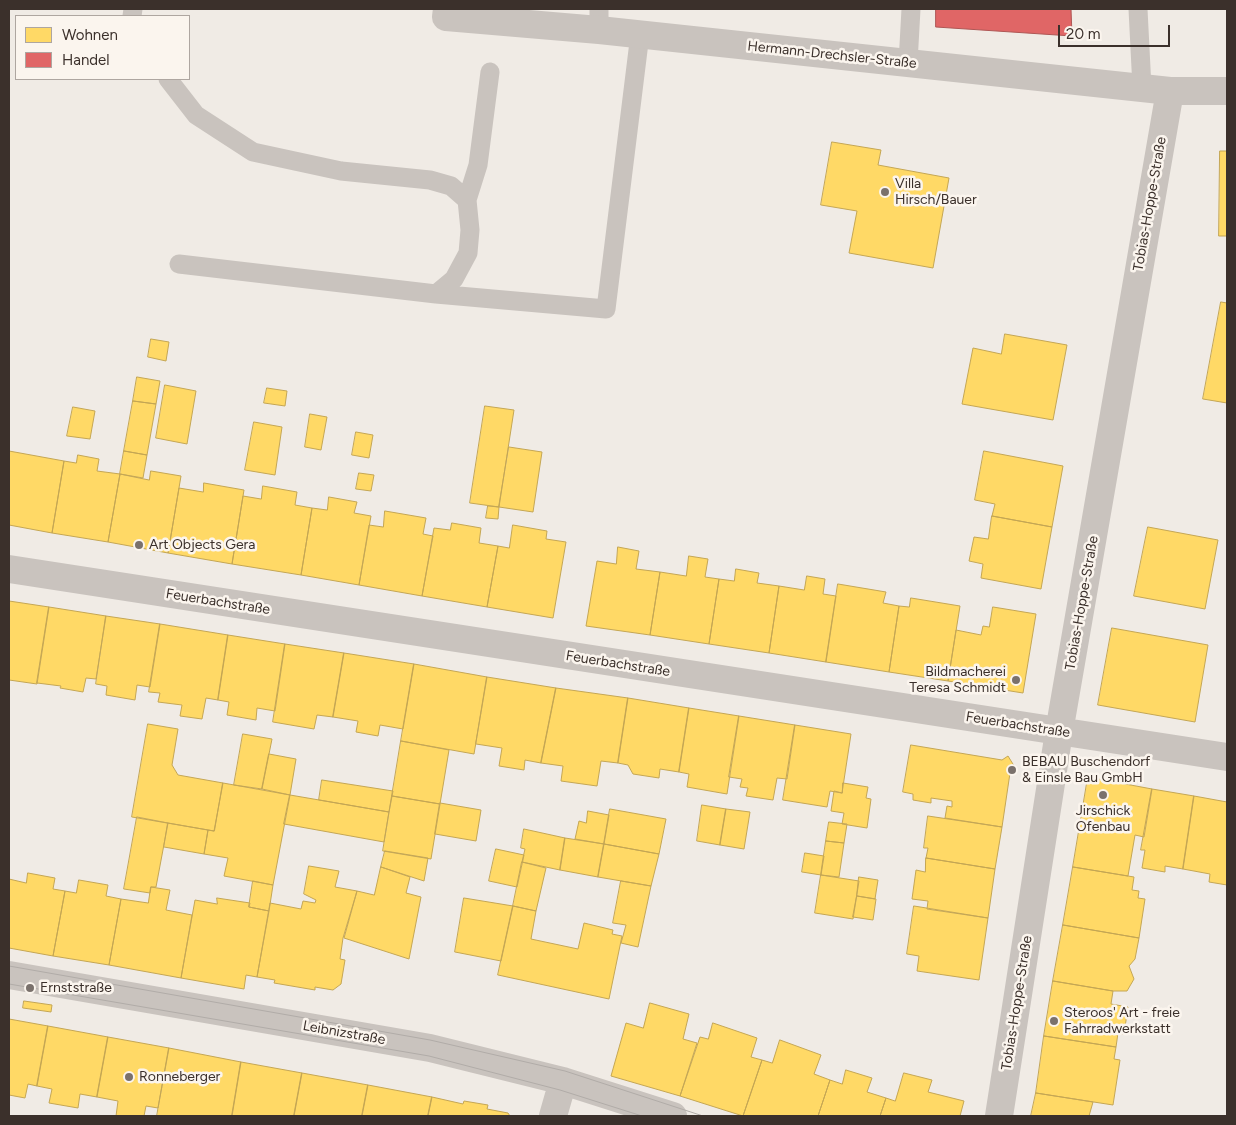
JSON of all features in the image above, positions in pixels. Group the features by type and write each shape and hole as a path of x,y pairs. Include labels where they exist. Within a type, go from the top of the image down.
{"street":[{"name":"Hermann-Drechsler-Straße","path":"447,9 446,17 599,19 640,34 1170,91 1227,92"},
{"name":"Tobias-Hoppe-Straße","path":"999,1116 1059,732 1170,91"},
{"name":"Feuerbachstraße","path":"9,569 1227,757"},
{"name":"Leibnizstraße","path":"9,975 430,1048 563,1081 673,1116"},
{"path":"553,1116 563,1081"}],"lane":[{"path":"908,63 912,9"},
{"path":"1138,9 1142,88"},
{"path":"179,264 436,294 606,309 640,34"},
{"path":"436,294 454,279 468,253 470,230 467,200 478,165 490,72"},
{"path":"169,80 196,114 252,152 342,171 430,180 451,186 467,200"}],"building: Wohnen":[{"name":"Villa Hirsch/Bauer","path":"832,142 881,150 878,165 949,178 933,268 849,253 857,211 821,205"},
{"path":"1220,151 1227,151 1227,236 1219,236"},
{"path":"1221,302 1227,303 1227,403 1203,399"},
{"path":"1005,334 1067,345 1053,420 962,404 973,348 1001,354"},
{"path":"151,339 169,342 166,361 148,357"},
{"path":"137,377 160,381 156,404 133,401"},
{"path":"165,385 196,391 187,444 156,438"},
{"path":"267,388 287,391 285,406 264,403"},
{"path":"133,401 156,404 147,455 124,451"},
{"path":"485,406 514,410 499,507 470,503"},
{"path":"73,407 95,411 90,439 67,436"},
{"path":"310,414 327,417 321,450 305,447"},
{"path":"254,422 282,427 275,475 245,470"},
{"path":"356,432 373,435 369,458 352,455"},
{"path":"509,447 542,452 533,512 499,507"},
{"path":"9,451 64,461 52,533 9,525"},
{"path":"124,451 147,455 143,478 120,474"},
{"path":"984,451 1063,466 1052,527 992,516 995,504 975,500"},
{"path":"78,455 99,459 97,471 120,474 108,542 52,533 64,461 76,463"},
{"path":"151,471 181,476 168,553 108,542 120,474 149,480"},
{"path":"359,473 374,475 371,491 356,489"},
{"path":"204,483 244,490 232,564 168,553 179,488 203,492"},
{"path":"263,486 297,492 295,505 312,508 301,575 232,564 243,496 261,499"},
{"path":"329,497 357,502 354,513 371,516 359,585 301,575 312,508 327,510"},
{"path":"488,506 499,507 498,519 486,518"},
{"path":"385,511 426,518 423,534 433,536 422,596 359,585 369,525 383,527"},
{"path":"992,516 1052,527 1041,589 981,578 983,564 969,561 974,537 988,539"},
{"path":"452,523 481,528 479,543 498,546 487,607 422,596 434,528 450,530"},
{"path":"513,525 547,531 546,539 566,542 553,618 487,607 498,546 509,548"},
{"path":"1148,527 1218,540 1205,609 1134,596"},
{"path":"618,547 639,551 636,569 660,572 650,635 586,626 597,561 616,564"},
{"path":"689,556 708,559 705,577 719,579 709,644 650,635 660,572 686,576"},
{"path":"736,569 759,573 757,583 779,586 769,653 709,644 719,579 734,581"},
{"path":"807,576 825,579 823,594 836,596 826,662 769,653 779,586 804,590"},
{"path":"838,584 886,592 883,603 899,606 889,672 826,662"},
{"path":"911,598 960,606 948,681 889,672 899,606 909,607"},
{"path":"9,601 49,607 37,684 9,680"},
{"path":"49,607 106,616 96,679 86,678 83,692 60,688 61,686 37,683"},
{"path":"993,607 1036,614 1023,693 948,681 956,630 981,635 983,626 989,627"},
{"path":"106,616 160,624 150,687 137,685 135,700 106,695 107,686 96,684"},
{"path":"160,624 228,635 218,700 206,698 202,719 180,716 182,705 158,702 160,693 149,692"},
{"path":"1112,628 1208,645 1195,722 1098,705"},
{"path":"228,635 285,644 275,711 257,708 256,720 227,715 229,702 218,700"},
{"path":"285,644 344,653 333,717 317,715 314,729 273,722"},
{"path":"344,653 414,664 403,729 380,725 378,736 356,732 358,721 333,717"},
{"path":"414,664 487,677 474,754 401,741"},
{"path":"487,677 556,688 541,763 525,760 524,770 499,766 502,748 476,744"},
{"path":"556,688 628,698 618,763 601,761 597,786 561,781 563,766 541,763"},
{"path":"628,698 689,708 679,772 660,769 659,778 633,774 628,765 618,763"},
{"path":"689,708 739,716 727,794 687,787 689,774 679,772"},
{"path":"739,716 795,725 787,779 777,778 773,800 746,796 748,788 740,787 742,779 729,777"},
{"path":"148,724 178,729 172,765 178,775 223,783 214,831 132,817"},
{"path":"795,725 851,734 842,793 830,791 827,807 783,800"},
{"path":"243,734 272,739 262,789 234,785"},
{"path":"401,741 449,750 440,804 392,796"},
{"path":"911,745 1002,760 1008,756 1016,769 1010,773 1002,827 945,818 947,806 952,807 952,801 931,798 931,803 913,800 913,794 903,792"},
{"path":"269,754 296,759 290,795 262,789"},
{"path":"1088,777 1152,789 1144,837 1135,835 1128,876 1073,867"},
{"path":"322,780 393,791 389,812 319,800"},
{"path":"223,783 290,795 273,885 224,876 228,858 204,854 208,830 214,831"},
{"path":"843,783 868,787 866,798 871,799 867,828 842,824 844,813 831,811 834,791 842,793"},
{"path":"1152,789 1194,796 1183,869 1165,866 1165,872 1142,868 1145,850 1141,850"},
{"path":"290,795 389,812 384,842 284,824"},
{"path":"392,796 440,804 431,859 383,851"},
{"path":"1194,796 1227,802 1227,885 1209,882 1210,874 1183,869"},
{"path":"440,803 481,810 476,841 435,834"},
{"path":"702,805 726,809 720,845 697,841"},
{"path":"610,809 666,819 659,854 604,844"},
{"path":"726,809 750,812 744,849 720,845"},
{"path":"588,811 609,815 604,844 575,839 579,821 586,823"},
{"path":"928,816 1002,827 995,869 926,858 928,848 924,848"},
{"path":"137,817 168,823 156,887 151,887 150,893 124,889"},
{"path":"829,822 847,824 844,843 826,841"},
{"path":"168,823 208,830 204,854 164,847"},
{"path":"524,829 565,838 560,870 522,862 525,849 521,848"},
{"path":"565,838 604,844 598,877 560,870"},
{"path":"826,841 844,843 839,877 821,875"},
{"path":"604,844 659,854 651,886 598,877"},
{"path":"496,849 524,855 517,887 489,881"},
{"path":"385,851 428,858 424,881 381,867"},
{"path":"805,853 824,856 821,875 802,872"},
{"path":"926,858 995,869 988,918 927,909 928,901 912,899 916,870 925,872"},
{"path":"522,862 546,868 536,911 513,906"},
{"path":"309,866 339,871 335,887 357,891 343,938 340,959 345,960 341,984 333,990 315,987 315,990 274,983 275,980 257,977 270,903 301,909 303,901 315,903 316,900 304,894"},
{"path":"381,867 410,877 406,893 421,897 409,959 344,938 357,891 374,895"},
{"path":"1073,867 1134,877 1132,890 1139,891 1138,898 1145,899 1139,938 1063,925"},
{"path":"28,873 55,878 53,889 65,891 53,956 9,948 9,879 26,883"},
{"path":"821,875 859,881 853,919 815,913"},
{"path":"859,877 878,880 875,899 857,896"},
{"path":"79,880 108,885 106,896 121,899 109,965 53,956 65,891 76,893"},
{"path":"253,881 273,885 269,911 249,907"},
{"path":"621,881 651,886 638,947 621,943 626,925 613,923"},
{"path":"151,887 170,890 166,910 192,915 181,978 109,965 121,899 148,903"},
{"path":"857,896 876,899 873,920 853,917"},
{"path":"217,898 250,903 249,907 269,911 257,977 246,975 244,989 181,978 195,900 217,904"},
{"path":"464,898 513,906 501,961 455,952"},
{"path":"513,906 536,911 531,939 578,949 584,923 613,930 612,934 622,936 609,999 498,975"},
{"path":"914,906 988,918 979,980 917,971 919,956 907,954"},
{"path":"1063,925 1139,938 1135,959 1129,966 1134,979 1127,991 1113,991 1053,981"},
{"path":"1053,981 1113,991 1111,1004 1128,1007 1124,1034 1118,1033 1116,1047 1044,1036"},
{"path":"24,1001 52,1005 51,1012 23,1008"},
{"path":"650,1003 689,1014 683,1039 697,1043 680,1096 611,1076 626,1023 643,1028"},
{"path":"9,1019 48,1026 37,1086 28,1084 25,1098 9,1095"},
{"path":"713,1023 757,1038 751,1057 762,1060 743,1116 680,1096 700,1037 708,1039"},
{"path":"48,1026 108,1037 97,1097 80,1094 78,1108 49,1103 52,1089 37,1086"},
{"path":"1044,1036 1116,1047 1114,1059 1120,1060 1113,1105 1036,1093"},
{"path":"108,1037 169,1048 158,1108 146,1106 144,1116 116,1116 118,1101 97,1097"},
{"path":"780,1040 821,1055 814,1074 830,1080 818,1116 743,1116 762,1060 772,1063"},
{"path":"169,1048 241,1062 232,1116 157,1116"},
{"path":"241,1062 302,1073 294,1116 232,1116"},
{"path":"846,1070 872,1078 867,1092 886,1098 880,1116 818,1116 830,1080 842,1084"},
{"path":"302,1073 368,1085 362,1116 294,1116"},
{"path":"904,1073 932,1080 928,1092 964,1101 960,1116 880,1116 886,1098 895,1101"},
{"path":"368,1085 432,1097 428,1116 362,1116"},
{"path":"1036,1093 1093,1102 1089,1116 1031,1116"},
{"path":"432,1097 463,1104 464,1101 488,1105 487,1109 508,1113 510,1116 428,1116"}],"building: Handel":[{"path":"936,9 1071,9 1072,36 936,27"}],"tram line":[{"path":"9,966 430,1040 565,1071 703,1116"},
{"path":"9,984 429,1056 560,1090 642,1116"}],"place":[{"name":"Villa Hirsch/Bauer","path":"885,192"},
{"name":"Art Objects Gera","path":"139,545"},
{"name":"Bildmacherei Teresa Schmidt","path":"1016,680"},
{"name":"BEBAU Buschendorf & Einsle Bau GmbH","path":"1012,770"},
{"name":"Jirschick Ofenbau","path":"1103,795"},
{"name":"Ernststraße","path":"30,988"},
{"name":"Steroos' Art - freie Fahrradwerkstatt","path":"1054,1021"},
{"name":"Ronneberger","path":"129,1077"}]}
